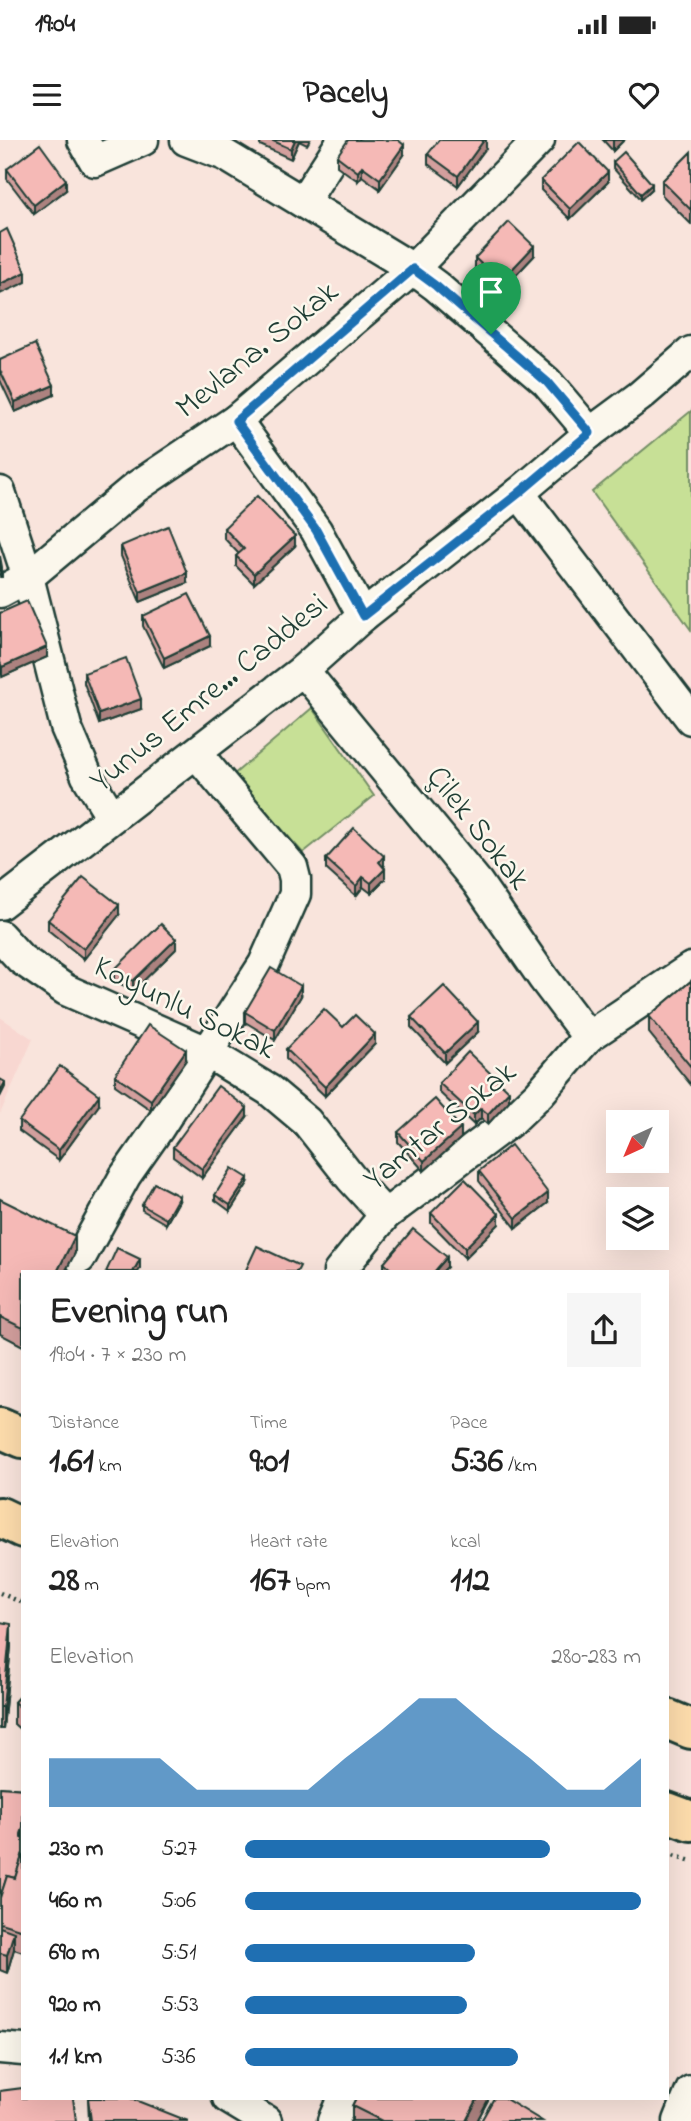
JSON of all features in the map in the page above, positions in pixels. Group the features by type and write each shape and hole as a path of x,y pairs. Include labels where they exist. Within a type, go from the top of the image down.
{"highway":[{"path":"0,1428 21,1437"},
{"path":"0,1517 21,1527"},
{"path":"669,1720 691,1729"},
{"path":"669,1813 691,1821"}],"street":[{"path":"89,151 143,140"},
{"path":"186,140 225,155 413,269 547,382 590,433"},
{"path":"303,202 343,140"},
{"name":"Mevlana. Sokak","path":"0,592 28,577 136,487 236,421 413,269 539,140"},
{"name":"Yunus Emre... Caddesi","path":"0,904 303,670 363,616 519,493 590,433 640,396 691,352"},
{"path":"236,421 316,530 363,616"},
{"path":"0,492 28,577 66,727 87,776 113,817"},
{"path":"519,493 691,719"},
{"name":"Çilek Sokak","path":"303,670 477,881 544,979 588,1037"},
{"path":"80,1258 125,1176 264,964 295,894 292,867 197,754"},
{"name":"Koyunlu Sokak","path":"0,936 21,959 66,990 207,1052 269,1090 307,1122 351,1178 386,1215"},
{"name":"Yamtar Sokak","path":"341,1270 386,1215 512,1120 588,1037 691,968"},
{"path":"0,2048 21,2050"},
{"path":"679,2121 691,2091"},
{"path":"333,2121 342,2100"},
{"path":"234,2107 266,2121"}],"path":[{"path":"0,1593 21,1601"},
{"path":"669,1854 691,1861"}],"shaded area":[{"path":"0,1017 33,1039 0,1114"}],"green space":[{"path":"691,411 691,630 592,492"},
{"path":"312,708 374,796 303,853 233,775"}],"building":[{"path":"271,140 295,140 291,149"},
{"path":"348,140 398,140 404,145 380,179 362,166 358,172 337,156"},
{"path":"439,140 484,140 458,176 428,154"},
{"path":"579,142 608,172 570,209 541,180"},
{"path":"40,144 66,180 34,205 7,169"},
{"path":"624,152 652,184 641,194 613,162"},
{"path":"691,152 691,210 662,181"},
{"path":"509,222 534,246 500,282 475,258"},
{"path":"7,229 26,272 0,284 0,233"},
{"path":"35,344 54,385 15,402 0,370 0,360"},
{"path":"257,496 295,536 254,574 236,556 244,549 224,528"},
{"path":"168,526 187,573 140,592 121,546"},
{"path":"189,594 210,636 164,658 143,616"},
{"path":"27,601 47,647 2,667 0,613"},
{"path":"126,658 141,699 99,714 84,673"},
{"path":"354,828 384,856 379,862 385,869 371,883 363,877 356,886 326,859"},
{"path":"83,877 119,905 84,949 48,920"},
{"path":"161,924 176,939 133,981 114,970"},
{"path":"271,968 301,986 275,1030 245,1012"},
{"path":"691,981 691,1067 649,1016"},
{"path":"444,986 478,1022 445,1053 411,1017"},
{"path":"324,1009 343,1027 355,1015 375,1034 325,1087 286,1049"},
{"path":"148,1025 186,1050 151,1100 115,1075"},
{"path":"468,1052 509,1091 488,1114 481,1108 474,1115 439,1083"},
{"path":"60,1066 99,1095 59,1150 19,1121"},
{"path":"0,1079 5,1082 0,1092"},
{"path":"218,1086 247,1108 202,1169 173,1147"},
{"path":"435,1099 461,1128 424,1161 398,1132"},
{"path":"511,1145 548,1193 516,1218 479,1171"},
{"path":"232,1168 248,1178 230,1205 215,1195"},
{"path":"465,1179 499,1214 465,1248 431,1213"},
{"path":"154,1183 179,1196 166,1219 142,1205"},
{"path":"0,1199 75,1236 58,1270 21,1270 21,1327 0,1317"},
{"path":"413,1229 447,1257 436,1270 392,1270 384,1263"},
{"path":"257,1246 300,1266 298,1270 246,1270"},
{"path":"117,1248 140,1259 134,1270 107,1270"},
{"path":"0,1622 11,1624 3,1707 0,1707"},
{"path":"21,1694 21,1708 14,1702"},
{"path":"0,1787 21,1789 21,1859 15,1878 7,1876 0,1898"},
{"path":"21,1859 21,1929 0,1923 0,1898 7,1876 15,1878"},
{"path":"0,1927 14,1932 7,1955 0,1953"},
{"path":"21,2088 21,2100 73,2100 76,2121 0,2121 0,2091"},
{"path":"88,2100 135,2100 188,2121 91,2121"},
{"path":"355,2100 477,2100 466,2121 382,2121 352,2106"},
{"path":"493,2100 507,2100 542,2121 481,2121"}],"route":[{"path":"413,269 491,334 547,382 590,433 519,493 363,616 316,530 236,421 413,269"}]}
